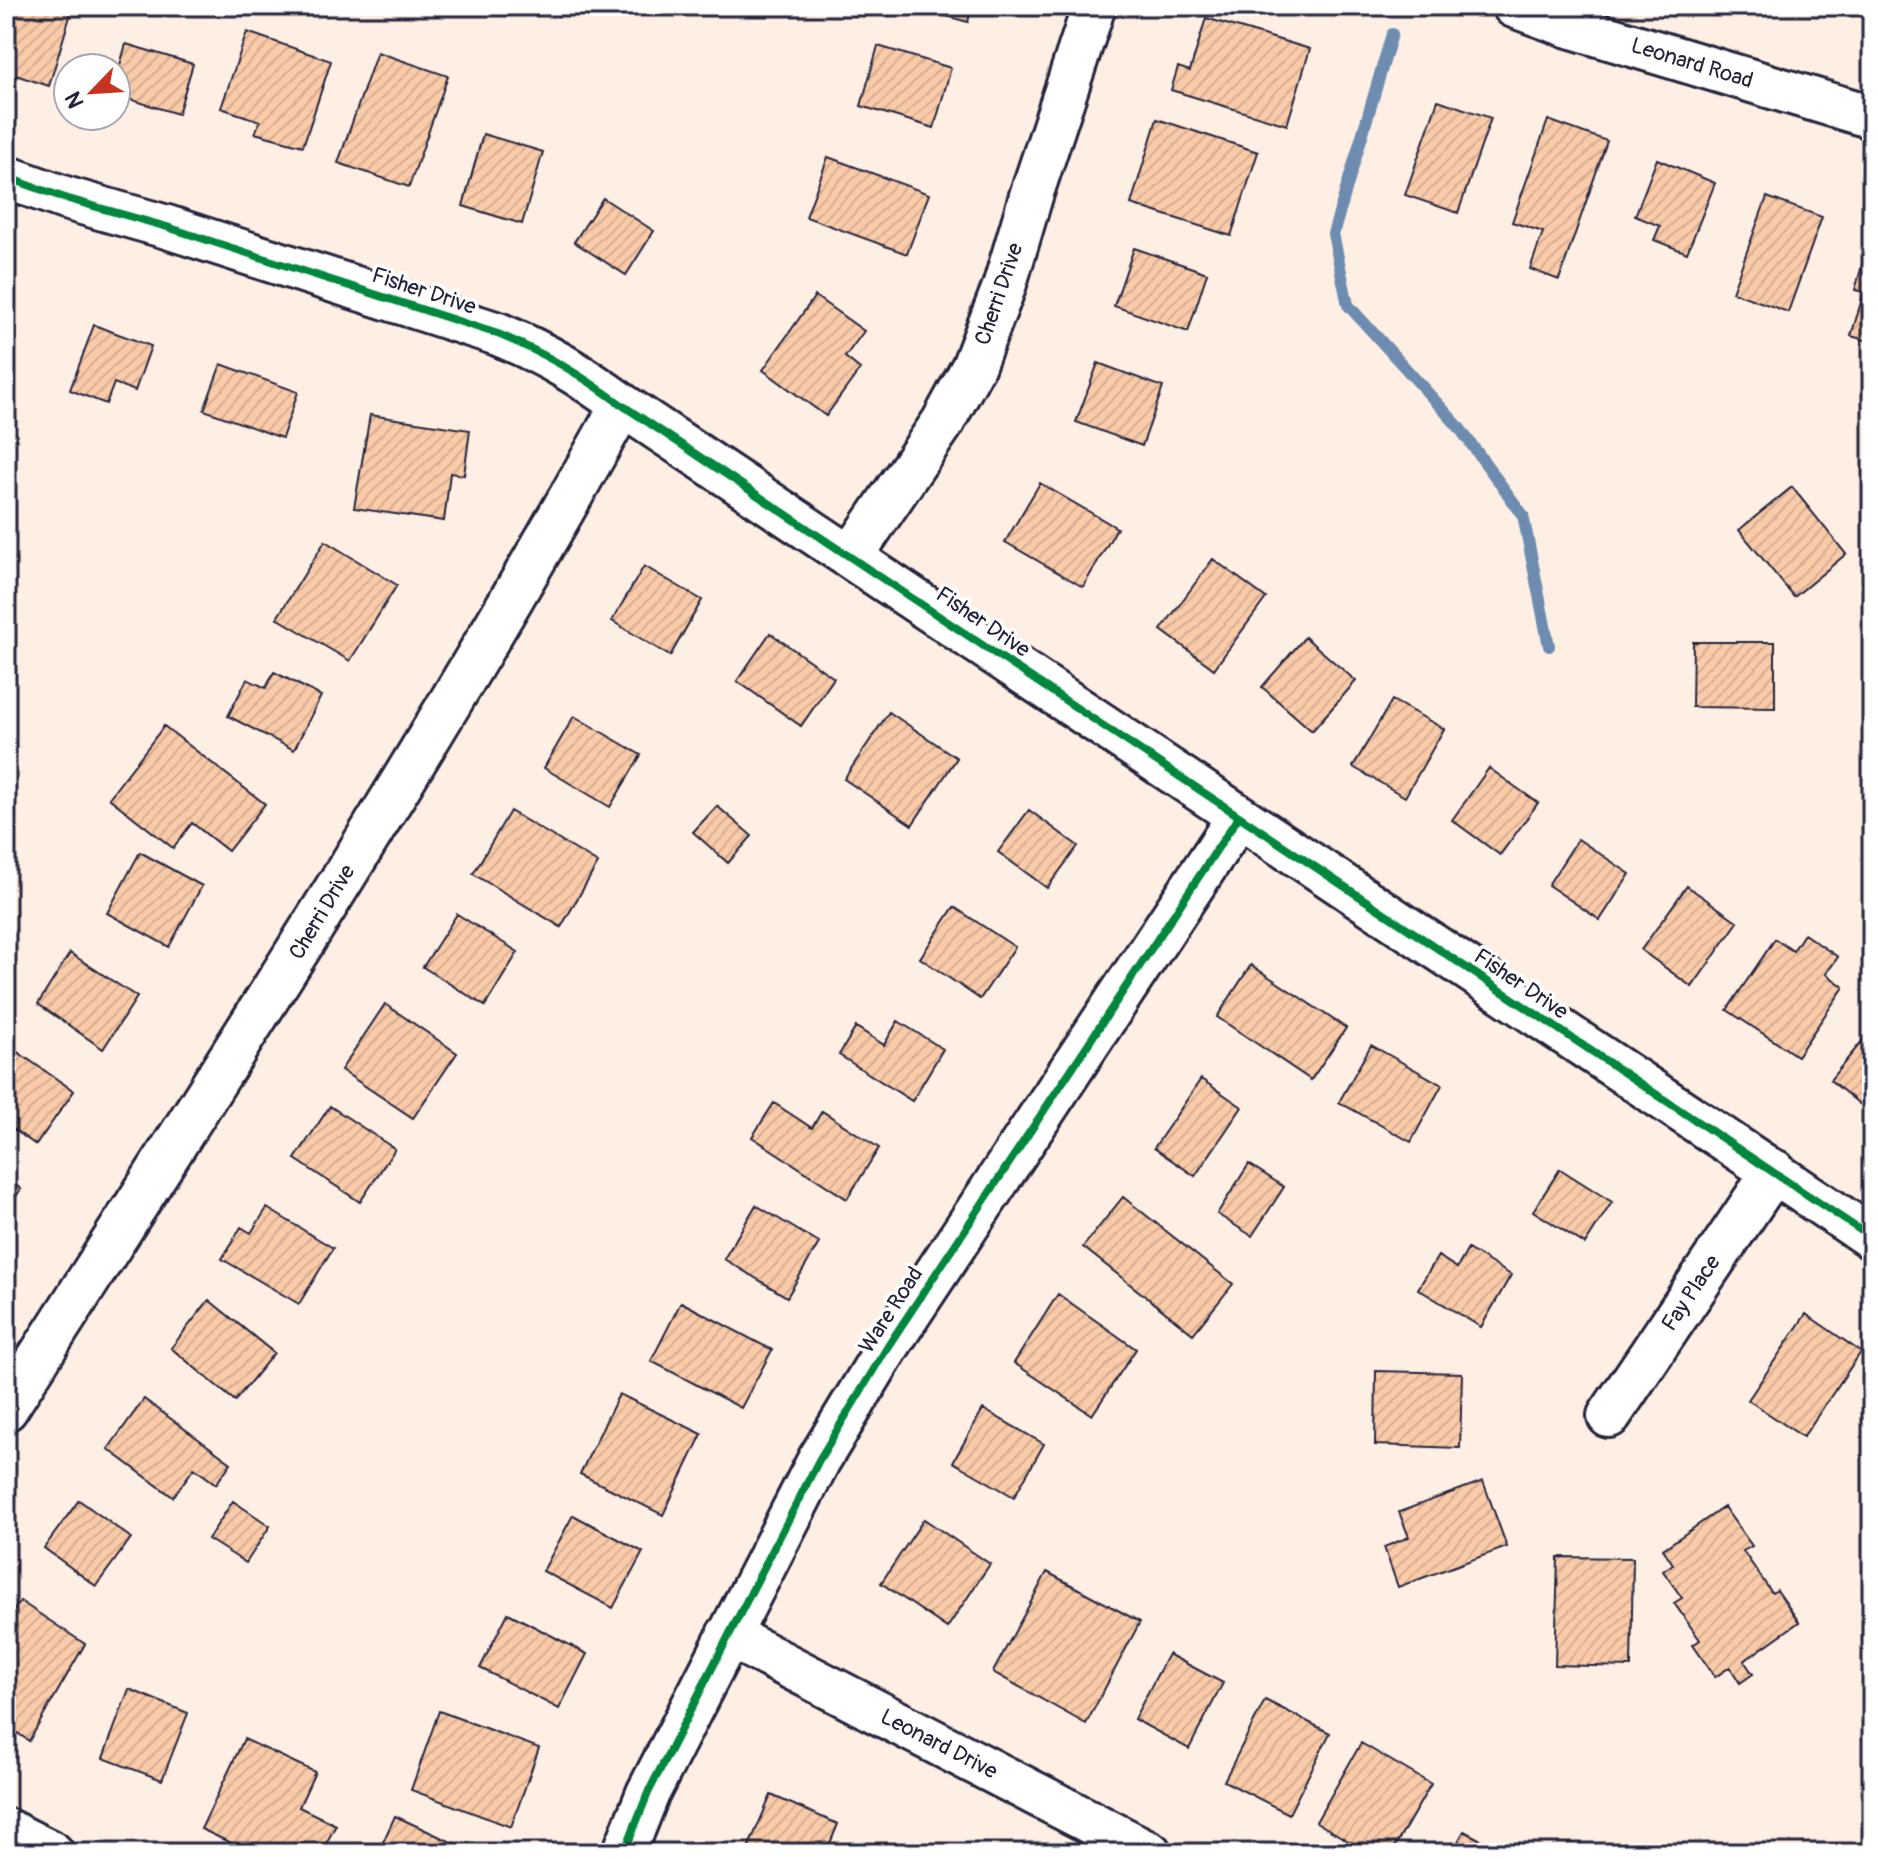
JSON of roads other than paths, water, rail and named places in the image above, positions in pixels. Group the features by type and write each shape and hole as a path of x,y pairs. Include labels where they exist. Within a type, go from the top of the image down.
{"street":[{"name":"Cherri Drive","path":"851,557 943,422 973,367 1004,287 1094,6"},
{"name":"Leonard Road","path":"1514,6 1572,16 1872,117"},
{"name":"Fisher Drive","path":"6,177 498,334 577,372 622,405 1872,1238"},
{"name":"Cherri Drive","path":"6,1409 303,944 547,541 622,405"},
{"name":"Ware Road","path":"624,1853 648,1793 819,1460 888,1346 1239,816"},
{"name":"Fay Place","path":"1609,1416 1774,1171"},
{"name":"Leonard Drive","path":"728,1635 1150,1853"},
{"path":"6,1830 52,1853"}],"waterway":[{"path":"1392,34 1333,234 1348,305 1458,426 1523,515 1549,646"}]}
